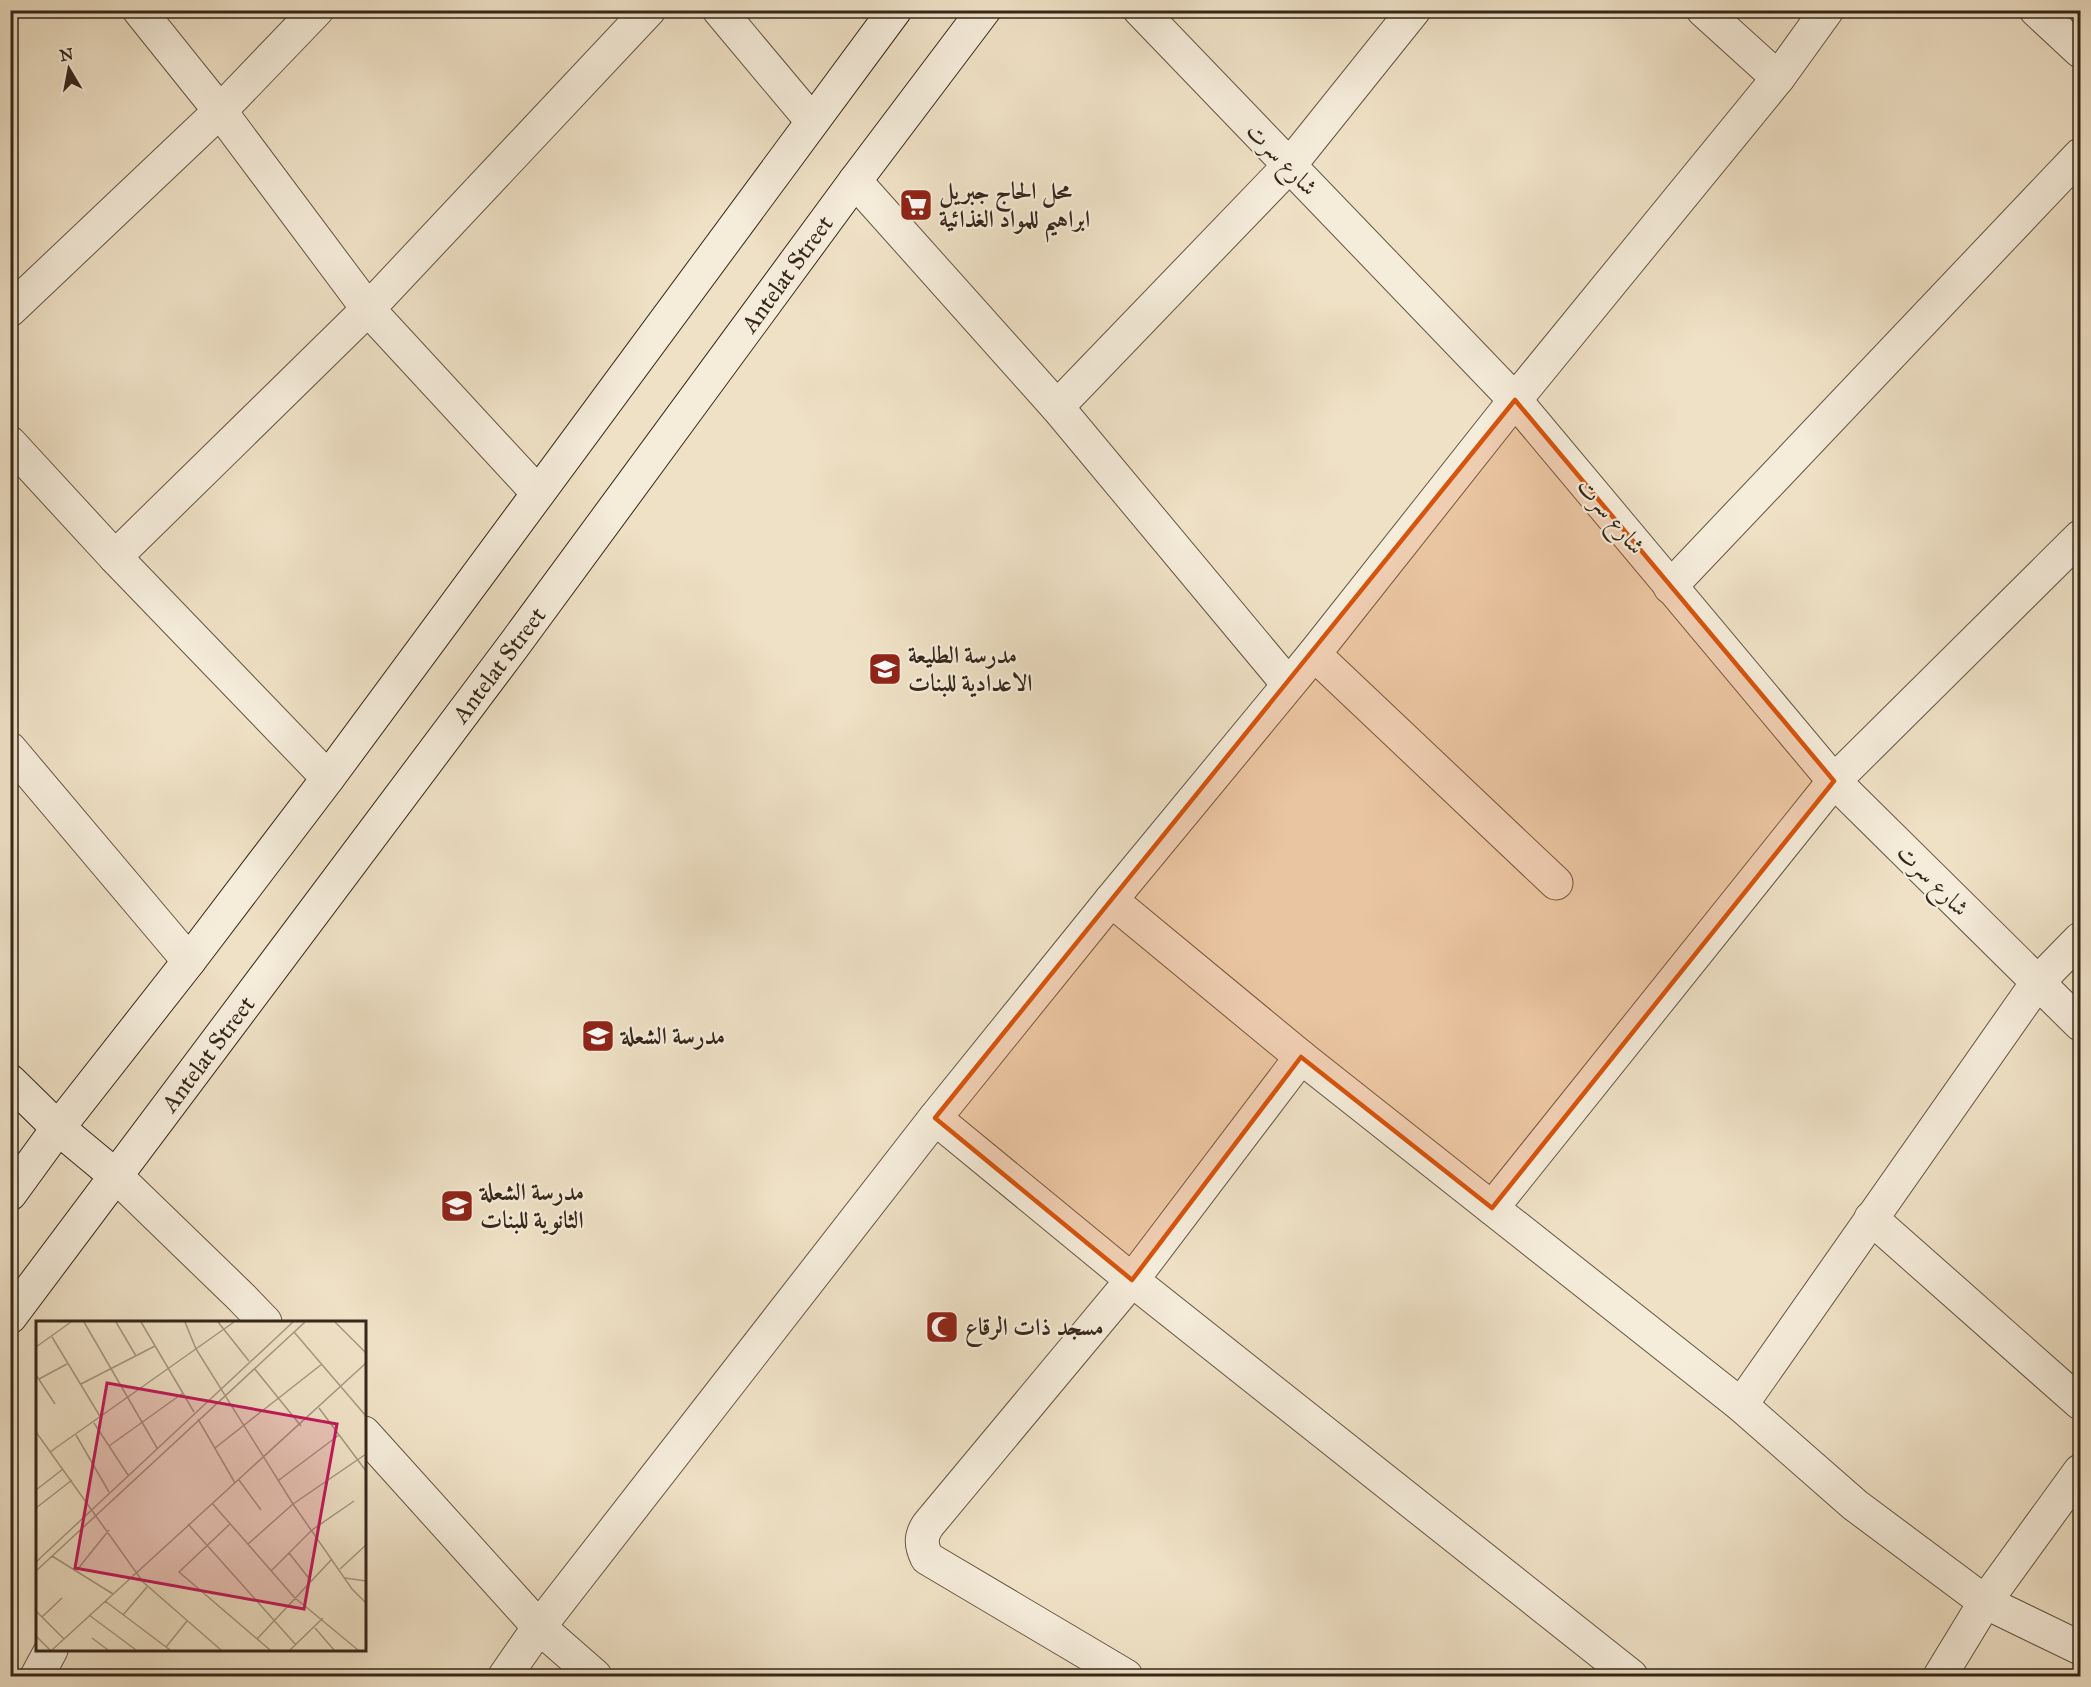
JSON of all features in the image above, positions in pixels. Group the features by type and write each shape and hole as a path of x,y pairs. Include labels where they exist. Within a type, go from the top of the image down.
{"street":[{"path":"139,10 220,111 368,309 538,493"},
{"path":"10,310 220,111 316,10"},
{"path":"115,557 368,309 649,10"},
{"path":"719,10 812,121"},
{"path":"10,1194 58,1128 328,778 895,10"},
{"name":"Antelat Street","path":"10,1317 514,645 855,181 984,10"},
{"name":"شارع سرت","path":"1140,10 1515,400 1833,782 2080,1024"},
{"path":"1057,407 1289,166 1414,10"},
{"path":"1703,10 1778,78"},
{"path":"505,1677 539,1627 935,1118 1314,654 1515,400 1778,78 1827,10"},
{"path":"2036,10 2080,51"},
{"path":"1670,587 2080,155"},
{"path":"855,181 1057,407 1288,684"},
{"path":"10,443 115,557 328,778"},
{"path":"1492,1208 1833,782 2080,537"},
{"path":"1314,654 1556,883"},
{"path":"10,749 189,961"},
{"path":"1111,900 1301,1057 1742,1405 1855,1505 1985,1602 2080,1648"},
{"path":"1742,1405 2037,983 2080,939"},
{"path":"1126,1677 927,1558 922,1548 921,1535 1132,1280 1301,1057"},
{"path":"10,1081 58,1128 117,1177 236,1310 261,1321"},
{"path":"935,1118 1132,1280 1631,1677"},
{"path":"1871,1218 2080,1402"},
{"path":"366,1435 539,1627 595,1677"},
{"path":"1940,1677 1985,1602 2080,1471"},
{"path":"37,1677 50,1651"}],"highlighted area":[{"path":"1515,400 1834,781 1492,1208 1301,1057 1132,1280 935,1118"}],"place":[{"name":"محل الحاج جبريل ابراهيم للمواد الغذائية","path":"916,205"},
{"name":"مدرسة الطليعة الاعدادية للبنات","path":"885,669"},
{"name":"مدرسة الشعلة","path":"598,1036"},
{"name":"مدرسة الشعلة الثانوية للبنات","path":"457,1206"},
{"name":"مسجد ذات الرقاع","path":"942,1327"}]}
